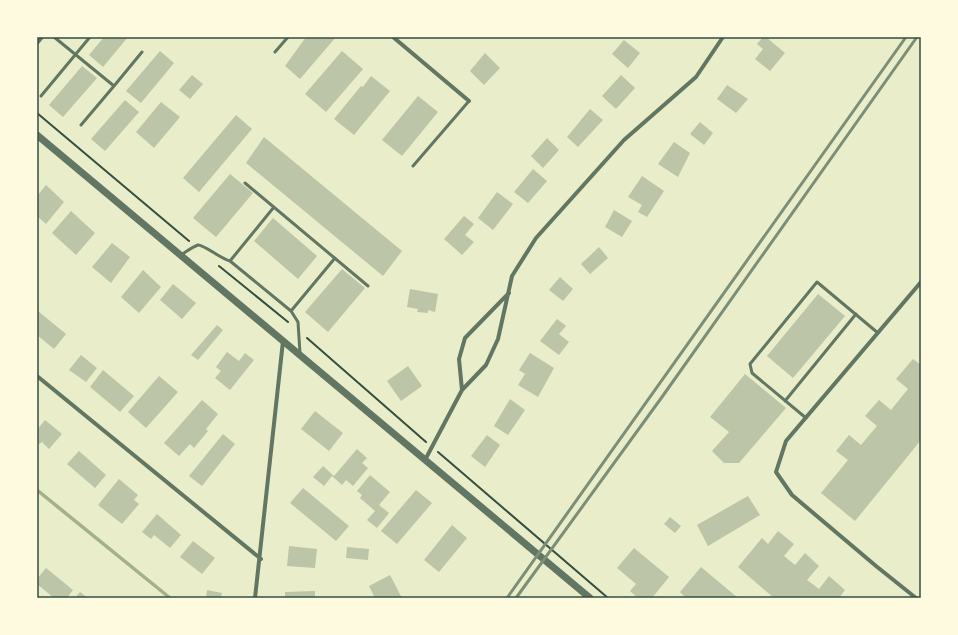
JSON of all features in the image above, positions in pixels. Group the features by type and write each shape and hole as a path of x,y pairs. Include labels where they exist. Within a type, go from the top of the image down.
{"street":[{"path":"37,43 42,37"},
{"path":"394,37 469,101"},
{"path":"425,460 433,448 462,390 486,365 498,339 512,276 536,238 624,140 696,77 723,37"},
{"path":"37,135 590,598"},
{"path":"916,598 792,495 776,472 786,441 921,282"},
{"path":"462,390 459,359 465,338 509,293"},
{"path":"255,598 261,559 283,341"},
{"path":"37,376 261,559"}],"lane":[{"path":"54,37 77,54 114,86"},
{"path":"41,96 90,37"},
{"path":"275,52 288,37"},
{"path":"81,124 142,52"},
{"path":"413,166 469,101"},
{"path":"245,182 368,286"},
{"path":"230,261 274,207"},
{"path":"181,256 195,246 203,245 218,256 230,261 291,311 298,322 300,332 300,356"},
{"path":"291,311 335,258"},
{"path":"806,418 752,373 750,364 817,282 878,332"},
{"path":"785,400 856,314"}],"path":[{"path":"37,113 195,246"},
{"path":"214,262 300,332 608,598"}],"building":[{"path":"104,37 128,37 103,67 89,55"},
{"path":"306,37 336,37 300,79 285,66"},
{"path":"763,37 766,37 785,53 770,71 755,59 763,49 757,44"},
{"path":"624,40 640,53 628,68 612,54"},
{"path":"160,51 174,63 141,103 126,91"},
{"path":"342,51 363,69 326,112 305,94"},
{"path":"485,53 500,68 484,85 470,71"},
{"path":"82,66 97,78 63,117 49,105"},
{"path":"192,75 203,84 190,99 179,90"},
{"path":"621,75 635,88 616,109 602,96"},
{"path":"371,76 390,91 354,135 334,119"},
{"path":"727,85 748,99 736,113 717,99"},
{"path":"418,96 438,112 402,156 382,140"},
{"path":"125,100 139,112 105,151 91,139"},
{"path":"161,102 180,117 154,148 136,132"},
{"path":"590,109 603,120 578,147 567,137"},
{"path":"236,115 252,129 199,192 183,178"},
{"path":"700,122 713,133 704,145 690,134"},
{"path":"264,137 402,251 383,276 246,163"},
{"path":"547,138 559,150 543,168 531,156"},
{"path":"674,142 690,153 678,177 658,164"},
{"path":"533,169 547,181 528,203 514,192"},
{"path":"230,174 253,193 216,237 193,218"},
{"path":"642,176 664,191 647,217 638,212 642,205 628,197"},
{"path":"46,185 64,202 46,224 37,216 37,196"},
{"path":"497,192 513,204 493,230 478,218"},
{"path":"614,210 632,221 622,237 605,227"},
{"path":"71,211 95,233 76,255 52,233"},
{"path":"464,216 474,224 465,235 474,242 462,255 444,239"},
{"path":"273,218 317,256 298,279 254,241"},
{"path":"112,243 130,257 111,283 92,267"},
{"path":"599,247 608,258 590,274 581,264"},
{"path":"342,269 365,288 328,332 305,312"},
{"path":"143,270 161,287 139,313 121,297"},
{"path":"560,277 573,289 563,301 549,290"},
{"path":"173,284 196,303 182,319 160,300"},
{"path":"410,289 438,294 435,312 428,310 428,313 417,312 418,309 407,307"},
{"path":"818,294 845,316 793,378 767,356"},
{"path":"38,311 66,334 54,349 37,335"},
{"path":"557,319 566,326 559,334 569,342 559,355 540,341"},
{"path":"217,325 223,330 198,360 191,355"},
{"path":"227,352 239,361 245,353 254,360 230,390 215,378 221,371 216,367"},
{"path":"530,353 554,368 538,397 518,385 525,374 519,370"},
{"path":"81,355 97,368 86,382 69,370"},
{"path":"913,359 921,365 921,440 855,521 821,493 848,460 836,451 849,435 861,445 877,426 865,416 879,400 891,410 908,389 896,379"},
{"path":"408,366 422,386 401,401 387,381"},
{"path":"103,370 134,396 120,412 90,387"},
{"path":"745,374 786,408 739,463 724,463 712,451 729,432 710,417"},
{"path":"159,376 178,392 146,428 128,412"},
{"path":"510,399 525,410 508,435 494,426"},
{"path":"202,400 218,414 206,429 208,431 194,448 190,444 179,456 164,443"},
{"path":"315,411 343,433 329,451 301,429"},
{"path":"45,420 62,434 49,449 42,442 39,444 37,443 37,430"},
{"path":"223,434 235,444 202,486 189,476"},
{"path":"487,435 500,445 485,467 471,456"},
{"path":"357,449 367,458 362,463 368,468 353,486 346,480 342,485 332,476 324,486 313,477 323,466 334,476"},
{"path":"79,451 106,475 95,488 67,464"},
{"path":"370,475 390,492 379,505 389,513 377,528 367,520 375,511 360,498 362,495 357,491"},
{"path":"119,479 138,495 134,500 139,504 122,524 98,505"},
{"path":"303,488 349,526 336,541 290,503"},
{"path":"416,490 432,503 397,544 381,531"},
{"path":"748,496 760,515 708,546 697,525"},
{"path":"157,514 181,535 170,548 154,535 151,539 142,532"},
{"path":"670,517 681,526 675,533 664,524"},
{"path":"452,525 467,538 439,572 424,560"},
{"path":"778,531 794,544 784,556 795,565 805,553 819,566 807,580 819,589 829,576 845,590 839,598 774,598 738,567 762,538 768,544"},
{"path":"193,541 215,558 202,574 180,557"},
{"path":"289,546 317,549 315,568 287,566"},
{"path":"347,547 369,549 368,560 346,558"},
{"path":"634,548 669,577 652,598 638,598 630,591 636,584 617,568"},
{"path":"701,567 738,598 684,598 685,597 680,592"},
{"path":"46,568 73,590 67,598 54,598 37,584 37,579"},
{"path":"390,575 402,598 375,598 369,586"},
{"path":"207,590 222,593 221,598 206,598"},
{"path":"315,591 315,598 285,598 285,592"},
{"path":"80,592 88,598 75,598"}],"waterway":[{"path":"37,490 170,598"}],"railway":[{"path":"507,598 906,37"},
{"path":"516,598 662,397 917,37"}]}
